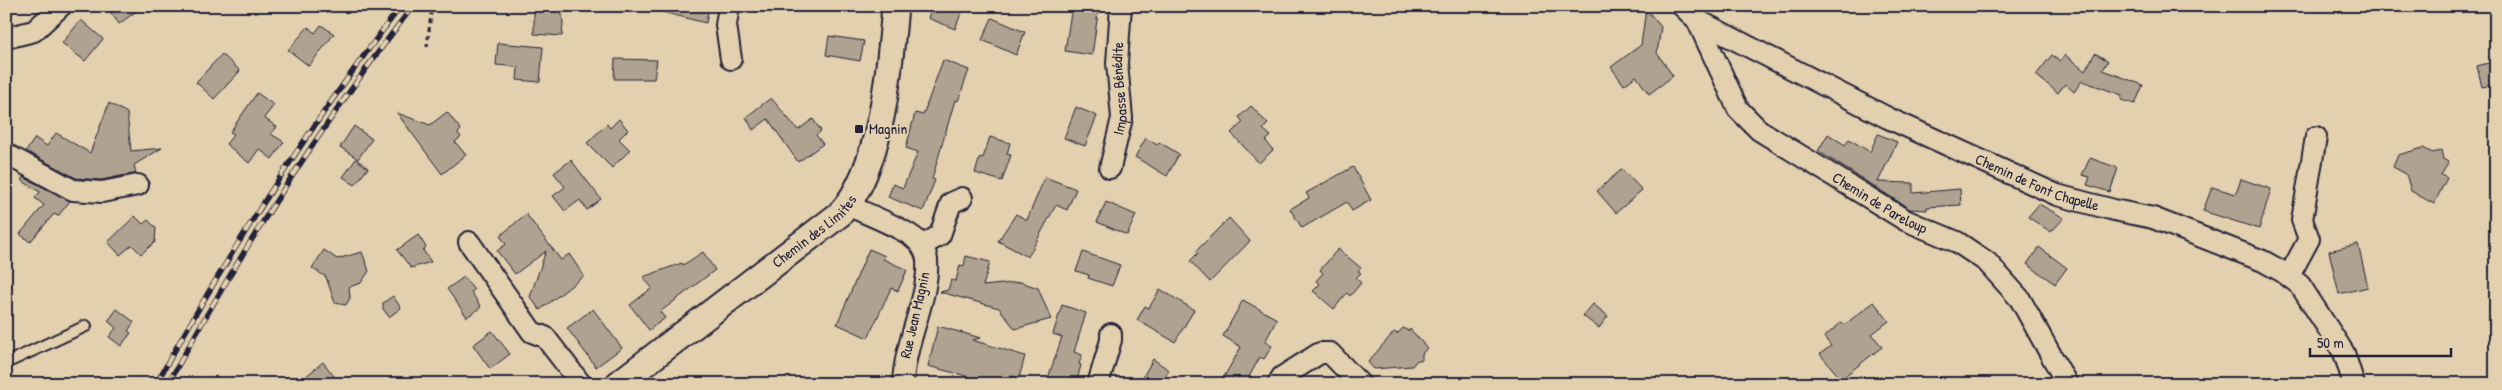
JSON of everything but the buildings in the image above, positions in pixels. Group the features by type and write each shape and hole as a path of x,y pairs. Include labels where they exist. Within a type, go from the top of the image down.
{"street":[{"path":"6,38 34,31 61,6"},
{"path":"729,6 726,25 731,59"},
{"name":"Chemin des Limites","path":"618,384 840,214 848,205 863,177 880,123 891,57 895,6"},
{"name":"Impasse Bénédite","path":"1110,168 1122,118 1117,63 1121,6"},
{"name":"Chemin de Font Chapelle","path":"1682,6 1696,20 1888,118 2057,195 2153,218 2264,261 2300,285 2344,353 2354,384"},
{"name":"Chemin de Pareloup","path":"1696,20 1738,109 1758,130 1905,220 1957,242 1987,262 2020,299 2067,384"},
{"path":"2289,276 2309,239 2302,220 2316,137"},
{"path":"6,154 73,190 102,192 138,185"},
{"path":"848,205 913,237 922,246 940,234 951,203 962,198"},
{"path":"469,242 532,332 545,337 581,384"},
{"name":"Rue Jean Magnin","path":"903,384 903,365 926,278 927,258 922,246"},
{"path":"1098,384 1112,340 1111,334"},
{"path":"1278,384 1282,378 1320,353 1330,353 1360,384"}],"lane":[{"path":"6,363 86,326"}],"path":[{"path":"426,47 432,6"}],"railway":[{"path":"156,384 212,286 271,190 334,97 401,6"},
{"path":"168,384 224,286 283,190 346,97 413,6"}],"place":[{"name":"Magnin","path":"859,129"}]}
